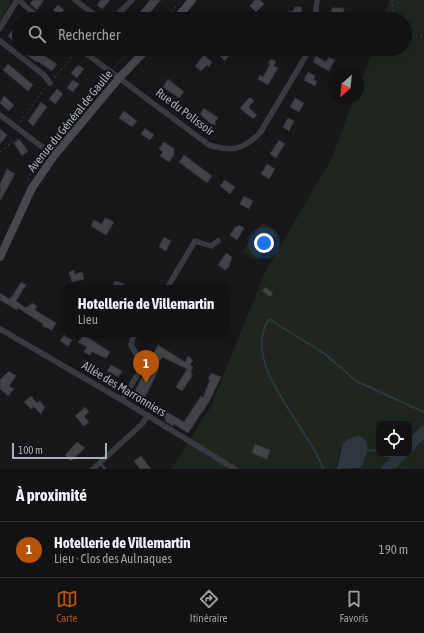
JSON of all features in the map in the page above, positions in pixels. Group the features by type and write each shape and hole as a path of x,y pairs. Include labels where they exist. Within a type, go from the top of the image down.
{"main road":[{"path":"182,12 192,0"},
{"name":"Avenue du Général de Gaulle","path":"0,257 32,188 54,156 120,77 140,56"}],"street":[{"path":"75,0 91,12"},
{"path":"120,12 132,0"},
{"path":"316,12 317,0"},
{"path":"0,28 19,1 32,12"},
{"path":"0,41 12,50"},
{"path":"19,56 44,75 50,83"},
{"name":"Rue du Polissoir","path":"90,56 209,145 222,149 231,149 249,143 260,133 306,56"},
{"path":"0,115 54,156"},
{"path":"169,285 194,241 211,246 218,241"},
{"name":"Allée des Marronniers","path":"0,330 122,400 235,469"},
{"path":"122,400 143,366 131,345 133,337"},
{"path":"92,469 142,424 148,416"}],"lane":[{"path":"100,462 105,469"}],"path":[{"path":"171,12 182,0"},
{"path":"392,0 393,12"},
{"path":"412,36 424,37"},
{"path":"0,152 25,133"}],"shaded area":[{"path":"0,0 8,0 10,3 8,11 0,22"},
{"path":"390,0 424,0 424,469 360,469 366,458 367,446 340,449 336,469 171,469 210,408 266,270 332,158 352,104 364,104 364,73 370,56 412,56 412,12 386,12"},
{"path":"263,222 277,232 257,261 243,251"},
{"path":"359,436 364,439 367,446 366,456 360,468 336,469 343,444 351,438"}],"building":[{"path":"33,0 44,0 37,10 30,4"},
{"path":"101,0 110,0 102,9 97,5"},
{"path":"150,0 161,0 150,12 140,12"},
{"path":"255,0 260,0 264,4 256,12 250,6"},
{"path":"58,5 64,10 62,12 56,12 53,10"},
{"path":"295,7 301,7 302,12 288,12 293,11"},
{"path":"332,8 344,8 344,12 331,12"},
{"path":"12,30 12,39 8,36"},
{"path":"28,56 45,56 57,64 52,71 37,61 36,62"},
{"path":"203,56 212,62 209,67 207,65 201,71 195,66"},
{"path":"220,56 229,56 225,61"},
{"path":"316,56 326,62 329,57 335,60 331,68 328,68 328,70 313,62"},
{"path":"271,59 276,61 274,66 278,68 268,85 258,79 260,75 263,77"},
{"path":"8,64 33,85 28,91 3,70"},
{"path":"78,65 84,69 77,78 71,73"},
{"path":"308,72 315,76 314,80 317,81 315,86 304,80"},
{"path":"168,79 184,92 179,98 163,87"},
{"path":"73,80 79,84 73,92 67,88"},
{"path":"57,89 63,94 55,104 49,99"},
{"path":"4,96 14,105 9,111 0,103"},
{"path":"250,97 254,101 249,106 250,109 257,115 253,119 240,108"},
{"path":"295,98 304,103 299,112 290,107"},
{"path":"41,102 47,107 33,126 28,121"},
{"path":"204,108 218,118 215,122 216,125 211,124 200,114"},
{"path":"124,111 137,121 132,127 119,118"},
{"path":"288,118 294,121 289,131 283,127"},
{"path":"145,128 154,135 150,140 141,134"},
{"path":"0,129 7,135 0,144"},
{"path":"19,139 28,151 22,156 14,143"},
{"path":"279,140 285,144 276,158 270,154"},
{"path":"164,142 174,149 174,155 169,162 160,156 163,152 159,149"},
{"path":"184,155 212,176 207,183 179,162"},
{"path":"267,164 275,169 269,179 261,174"},
{"path":"7,169 15,174 0,201 0,184"},
{"path":"225,180 235,187 230,194 220,186"},
{"path":"244,196 253,201 249,209 240,204"},
{"path":"105,218 114,222 106,235 91,226 94,220 102,224"},
{"path":"239,225 244,228 237,240 230,235 236,226 237,227"},
{"path":"164,237 171,241 166,251 159,247"},
{"path":"226,253 232,257 229,267 225,270 218,265"},
{"path":"74,270 75,274 82,272 84,279 72,282 69,272"},
{"path":"115,281 126,285 113,285"},
{"path":"21,282 26,285 16,301 26,308 32,303 37,306 35,310 56,323 52,330 42,326 43,324 18,308 17,310 0,300 0,293 9,299 11,298"},
{"path":"265,287 273,293 270,297 262,291"},
{"path":"63,336 72,340 68,346 60,341"},
{"path":"82,337 87,337 110,352 106,358 92,352 90,355 84,352 87,347 78,342"},
{"path":"158,345 185,362 188,356 193,360 190,365 193,367 191,371 192,376 182,391 176,387 187,369 162,357 156,368 159,369 144,399 184,422 201,396 203,398 211,373 221,377 209,402 188,433 174,424 173,426 165,421 166,419 131,399"},
{"path":"111,365 122,371 118,377 107,371"},
{"path":"9,371 16,376 9,386 14,389 8,396 0,389 0,380"},
{"path":"31,396 37,403 40,401 45,407 41,414 34,407 31,409 24,402"},
{"path":"85,407 89,412 84,416 89,422 84,426 75,416"},
{"path":"77,442 85,448 71,461 65,455"},
{"path":"255,444 270,450 267,459 252,453"},
{"path":"141,456 151,469 140,469 134,461"}],"waterway":[{"path":"323,469 316,453 280,396 269,375 263,356 262,337 269,319 325,354 356,381 424,412"},
{"path":"412,444 424,431"},
{"path":"366,450 376,451"},
{"path":"387,469 399,457"}],"place":[{"name":"Hotellerie de Villemartin","path":"146,383"}]}
